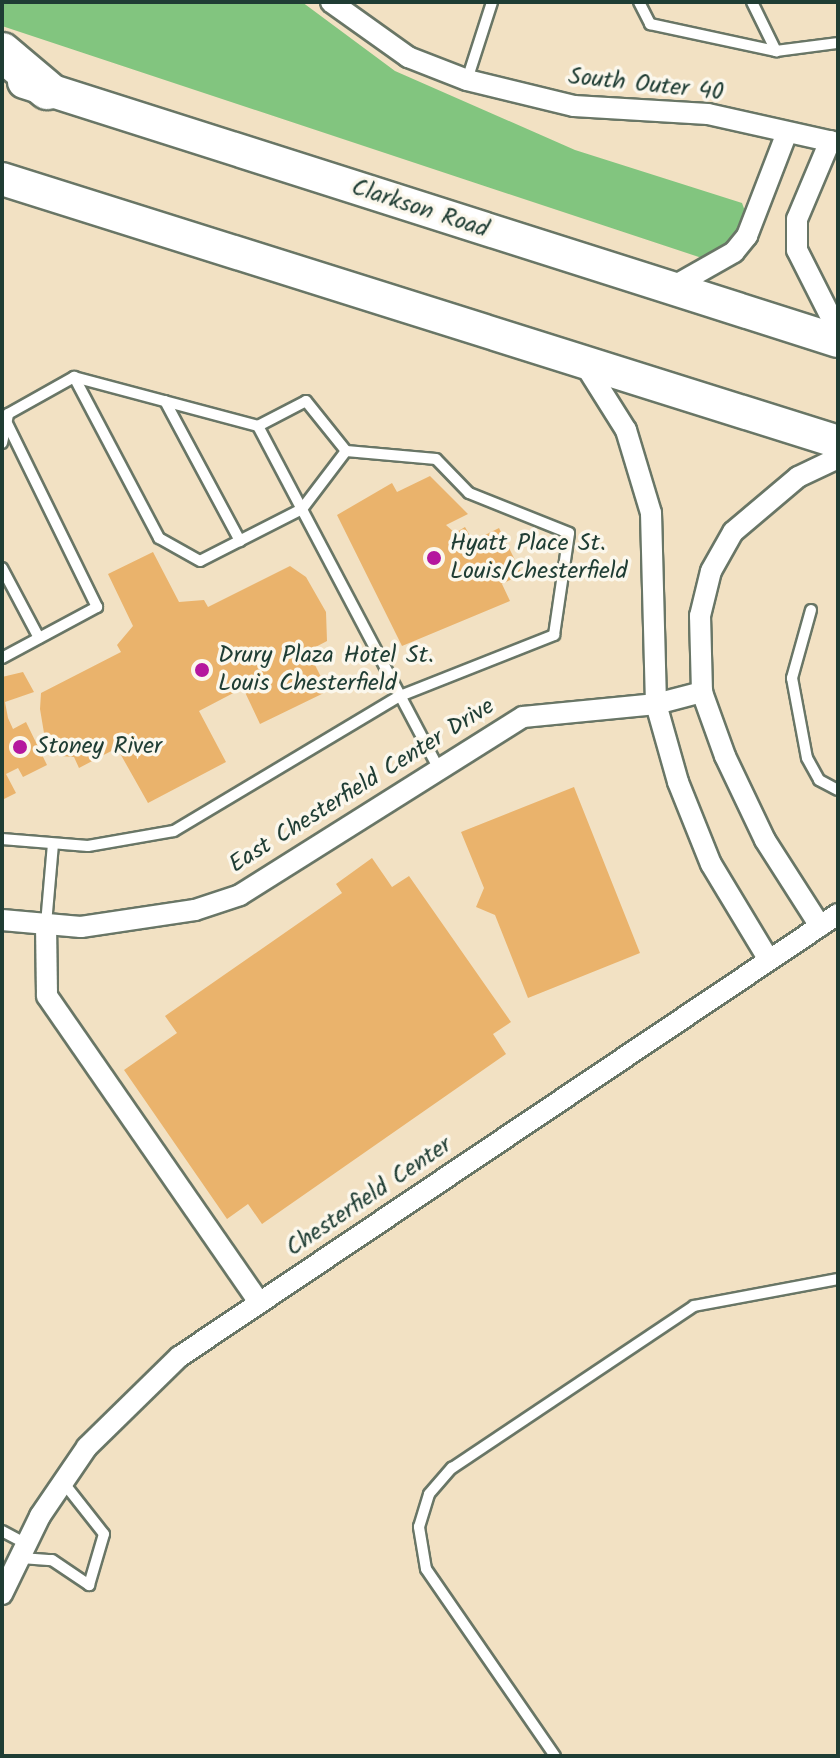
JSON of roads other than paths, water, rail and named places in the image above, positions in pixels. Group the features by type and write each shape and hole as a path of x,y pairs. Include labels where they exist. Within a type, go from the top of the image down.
{"highway":[{"path":"2,52 47,90"}],"main road":[{"name":"Clarkson Road","path":"2,74 838,341"},
{"path":"2,179 585,365 838,442"},
{"path":"2,193 45,193"}],"street":[{"name":"South Outer 40","path":"331,2 408,57 467,80 574,106 708,114 786,135 834,142 797,219 797,250 838,331"},
{"path":"669,289 734,252 786,135"},
{"path":"585,365 626,430 651,513 656,704 711,864 769,960"},
{"path":"820,926 765,840 702,692 700,616 711,571 733,532 798,477 838,458"},
{"name":"East Chesterfield Center Drive","path":"2,920 46,924 142,921 240,895 438,767 523,717 656,704 702,692"},
{"name":"Chesterfield Center","path":"2,1594 63,1482 132,1399 259,1302 838,914"},
{"path":"46,924 47,996 259,1302"}],"lane":[{"path":"467,80 492,2"},
{"path":"639,2 650,24 776,51 838,43"},
{"path":"752,2 776,51"},
{"path":"74,377 159,538 200,561 302,509 346,451"},
{"path":"2,443 8,414 74,377 258,426 306,401 346,451 436,459 469,493 569,533 554,635 400,696 174,831 88,846 2,839"},
{"path":"165,401 240,541"},
{"path":"2,658 97,607 7,423"},
{"path":"258,426 438,767"},
{"path":"2,568 39,638"},
{"path":"811,610 792,678 807,758 819,780 838,790"},
{"path":"46,924 53,844"},
{"path":"555,1756 426,1569 419,1527 429,1494 452,1468 694,1306 838,1279"},
{"path":"2,1531 23,1551 52,1560 89,1585 104,1534 63,1482"}],"place":[{"name":"Hyatt Place St. Louis/Chesterfield","path":"434,558"},
{"name":"Drury Plaza Hotel St. Louis Chesterfield","path":"202,670"},
{"name":"Stoney River","path":"20,747"}]}
